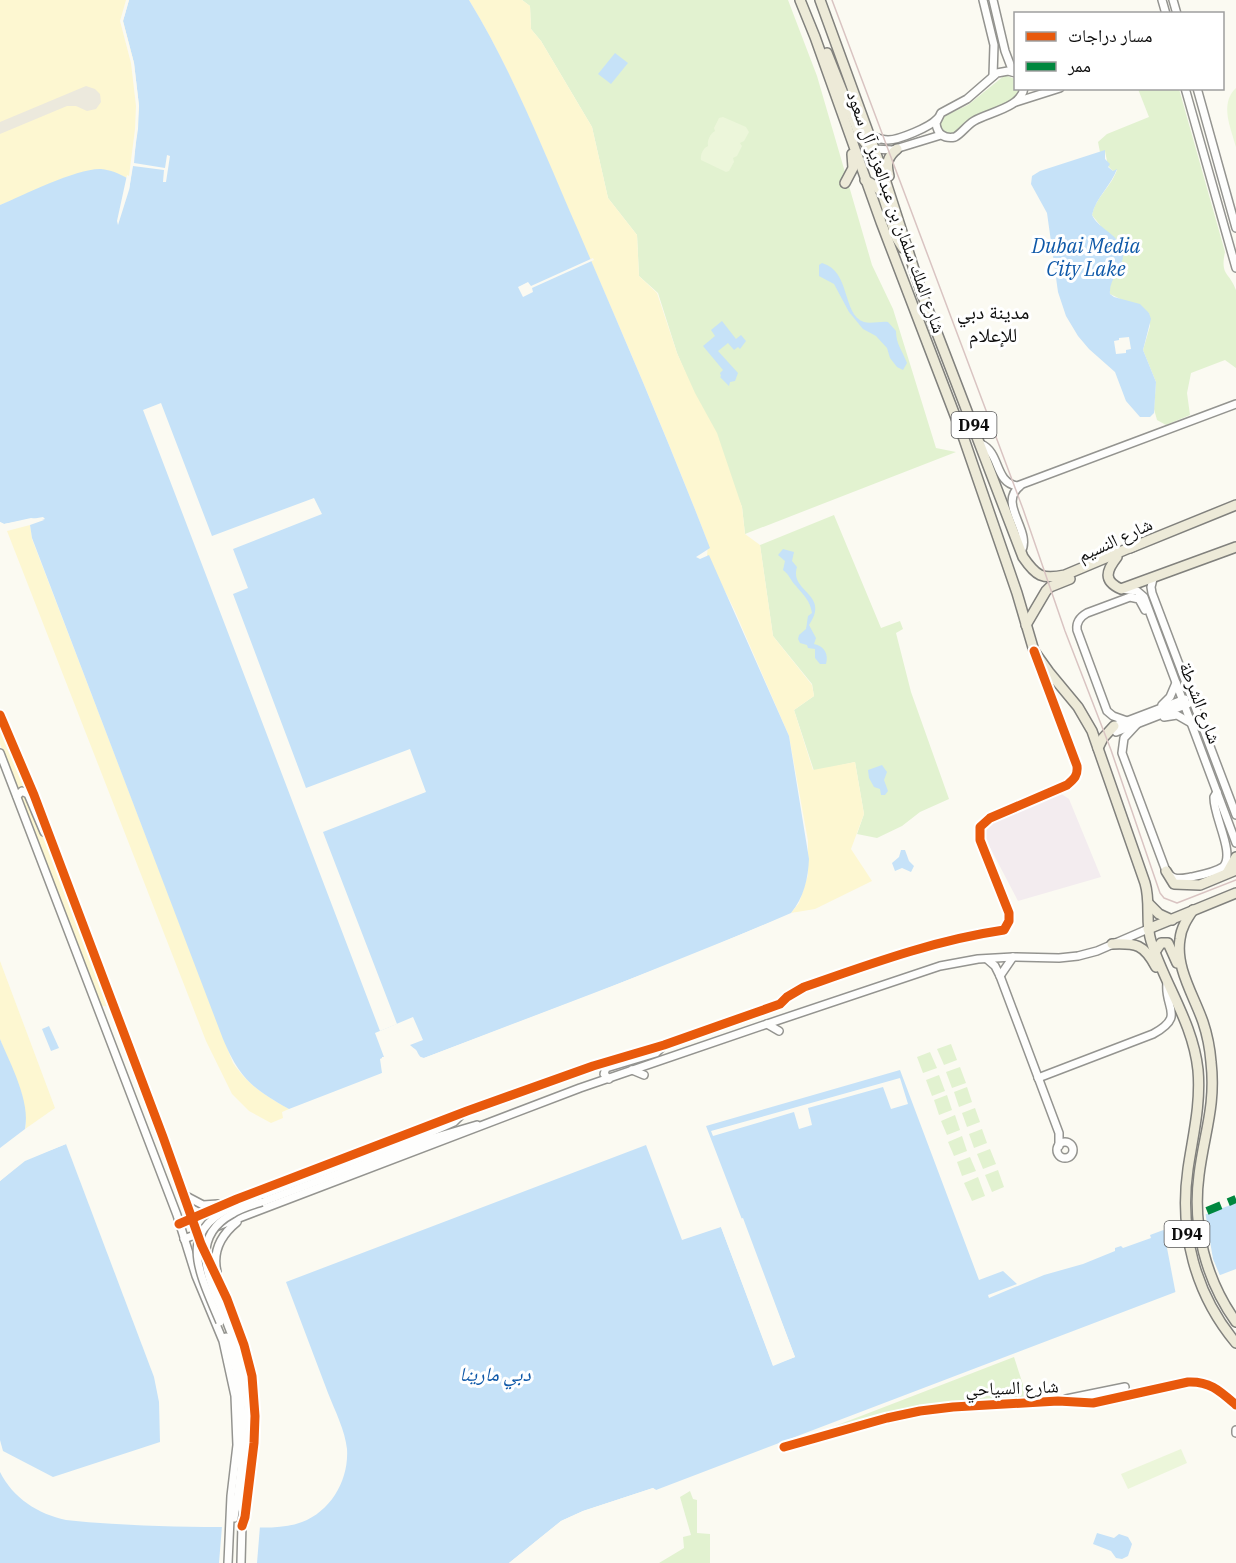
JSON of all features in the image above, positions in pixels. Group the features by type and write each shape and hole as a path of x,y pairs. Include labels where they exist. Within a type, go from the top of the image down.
{"main road":[{"name":"شارع الملك سلمان بن عبدالعزيز آل سعود","path":"800,0 865,180 964,439 1012,577 1034,651 1078,707 1098,748 1145,883 1149,904 1148,929 1155,952 1194,1047 1198,1081 1198,1114 1186,1184 1185,1209 1188,1240 1195,1270 1204,1293 1222,1325 1236,1343"},
{"name":"شارع الملك سلمان بن عبدالعزيز آل سعود","path":"820,0 908,251 1022,555"},
{"path":"815,37 824,45 860,136 874,149"},
{"path":"845,183 854,164 849,131"},
{"path":"893,207 894,196 887,165 891,155 897,149"},
{"path":"865,180 882,193 896,237 908,251"},
{"name":"شارع النسيم","path":"1026,625 1041,597 1050,587 1117,557 1134,546 1236,505"},
{"path":"1022,555 1037,574 1047,578 1065,575 1134,546"},
{"path":"1117,557 1110,565 1108,576 1113,585 1121,590 1236,547"},
{"path":"1098,748 1114,726"},
{"path":"1166,871 1174,884 1200,885 1209,876 1232,872 1236,857"},
{"path":"1148,929 1236,893"},
{"path":"1149,904 1159,914 1172,920"},
{"path":"1183,968 1179,953 1180,939 1193,910"},
{"path":"1155,952 1161,943 1168,944 1177,965 1183,968"},
{"path":"1112,944 1130,944 1142,948 1167,979"},
{"name":"D94","path":"1183,968 1204,1024 1212,1074 1211,1112 1199,1175 1197,1201 1199,1227 1205,1259 1213,1280 1236,1322"}],"street":[{"path":"983,0 994,45 993,76"},
{"path":"993,0 1005,51 1014,73"},
{"path":"869,135 893,140 932,124 941,112 975,94 993,76 1003,71 1014,73"},
{"path":"1017,102 1024,90"},
{"path":"874,149 885,151 897,149 933,136 955,137 974,121 1017,102 1054,90"},
{"path":"1186,90 1236,268"},
{"path":"1198,90 1236,228"},
{"path":"937,119 936,128 941,135"},
{"path":"981,444 990,450 1006,482 1014,486 1023,485 1236,404"},
{"path":"1022,555 1024,537 1012,501 1016,490 1023,485"},
{"name":"شارع الشرطة","path":"1153,579 1152,593 1236,815"},
{"name":"شارع الشرطة","path":"1121,590 1137,591 1143,595 1236,843"},
{"path":"1127,721 1113,717 1107,711 1076,625 1087,613 1133,597 1140,601 1151,624 1156,627"},
{"path":"179,1224 237,1199 464,1112 593,1066 664,1045 780,1004 804,987 918,948 1004,930 1009,921 1009,913 980,840 980,827 987,819 1067,785 1075,778 1077,772 1077,766 1034,651"},
{"path":"1144,714 1168,700 1176,683"},
{"path":"1184,703 1144,714 1114,726 1116,732 1153,718 1184,703 1192,699"},
{"path":"0,715 49,835 164,1137 198,1234 233,1312 250,1365 255,1401 254,1443 242,1526"},
{"path":"1153,718 1175,715 1191,723"},
{"path":"1137,724 1124,738 1122,753 1169,876 1177,879 1209,876 1224,866 1231,855 1214,807 1214,797 1218,792"},
{"path":"0,756 98,1008 179,1224 196,1276 223,1341 234,1385 238,1432 228,1563"},
{"path":"16,796 22,791 28,794 41,828 49,835"},
{"path":"22,828 25,817"},
{"path":"184,1239 609,1078 940,966 1013,957 1068,957 1088,953 1148,929"},
{"path":"1000,976 1013,957"},
{"path":"987,959 995,966 1000,976 1059,1133 1073,1150 1069,1157 1063,1158 1059,1155 1059,1133"},
{"path":"1038,1078 1162,1029 1170,1020 1172,1013 1166,991 1167,979"},
{"path":"98,1008 99,998 103,996 113,1020 118,1020"},
{"path":"766,1023 779,1031"},
{"path":"609,1078 604,1074 606,1068 657,1053 664,1045"},
{"path":"632,1070 644,1075"},
{"path":"454,1109 464,1112"},
{"path":"241,1563 248,1412 241,1365 207,1273 206,1245 217,1226 227,1217 262,1198 429,1133 454,1122 464,1112"},
{"path":"262,1198 440,1135 474,1125 481,1127"},
{"path":"464,1134 473,1137"},
{"path":"1059,1146 1067,1143"},
{"path":"314,1170 320,1160"},
{"path":"367,1178 375,1167"},
{"path":"184,1194 199,1204 207,1206 237,1199"},
{"path":"219,1283 215,1260 217,1247 229,1228 242,1218"},
{"path":"223,1321 235,1367 243,1416 241,1457 234,1515 230,1526"},
{"name":"شارع السياحي","path":"784,1448 887,1418 920,1411 1058,1401 1093,1403 1194,1382 1206,1383 1218,1388 1236,1405"},
{"path":"1058,1401 1125,1387"}],"shaded area":[{"path":"86,86 95,89 100,94 101,102 96,109 87,111 76,106 67,106 0,134 0,122"},
{"path":"1060,793 1069,799 1101,877 1018,901 984,836 988,823"}],"green space":[{"path":"522,0 788,0 817,76 872,265 893,309 936,448 956,452 745,534 742,507 677,353 658,293 639,276 637,235 608,198 592,127 541,41 531,29 530,6"},
{"path":"1005,75 1014,79 1014,90 1020,90 1013,100 970,118 957,132 944,133 939,127 942,117 968,105"},
{"path":"1236,88 1236,147 1227,109 1231,94"},
{"path":"1138,90 1179,90 1225,252 1224,270 1236,290 1236,368 1225,360 1191,373 1187,393 1190,415 1166,425 1157,420 1154,409 1156,382 1143,350 1150,326 1149,313 1110,294 1100,225 1092,215 1117,170 1113,171 1108,166 1105,151 1100,152 1098,142 1107,134 1149,117"},
{"path":"723,117 746,127 749,132 744,141 740,143 742,146 737,156 733,158 734,162 729,171 726,172 701,160 703,150 708,146 709,137 715,131 714,128 719,118"},
{"path":"834,515 881,628 900,621 903,629 896,633 911,692 949,799 920,812 902,826 877,838 857,834 864,814 855,762 814,771 794,710 814,696 812,684 773,636 760,545"},
{"path":"951,1044 957,1060 944,1065 937,1049"},
{"path":"930,1052 937,1068 923,1073 917,1057"},
{"path":"960,1067 966,1083 952,1088 946,1072"},
{"path":"939,1075 945,1091 932,1096 926,1080"},
{"path":"967,1087 972,1102 959,1107 954,1092"},
{"path":"947,1095 952,1110 939,1115 934,1100"},
{"path":"975,1108 980,1122 967,1127 962,1113"},
{"path":"955,1115 960,1130 947,1135 941,1121"},
{"path":"982,1129 987,1143 974,1148 969,1134"},
{"path":"962,1136 967,1151 954,1156 948,1142"},
{"path":"990,1149 996,1164 983,1169 977,1154"},
{"path":"970,1157 976,1171 962,1176 957,1162"},
{"path":"998,1170 1004,1187 992,1192 985,1175"},
{"path":"978,1177 985,1196 972,1201 964,1183"},
{"path":"1014,1357 1027,1397 925,1405 809,1436"},
{"path":"1181,1449 1187,1463 1128,1489 1121,1474"},
{"path":"690,1491 693,1499 697,1500 697,1533 710,1534 710,1563 659,1563 684,1548 683,1537 691,1535 680,1497"}],"sand":[{"path":"0,0 129,0 124,15 134,63 139,106 133,171 117,221 80,173 0,205"},
{"path":"469,0 522,0 530,6 531,29 541,41 592,127 608,198 637,235 639,276 657,293 677,353 717,433 742,507 745,534 760,545 773,636 812,685 814,696 794,710 813,770 855,762 864,814 851,849 872,881 815,909 791,913 799,903 808,875 808,841 789,736 734,609 707,556 708,543 677,463 539,140 485,27"},
{"path":"30,525 32,539 233,1063 265,1095 289,1109 282,1112 283,1118 271,1123 249,1111 232,1094 206,1041 7,531"},
{"path":"0,726 27,791 18,791 0,744"},
{"path":"23,794 26,796 38,828 46,841 109,1007 99,1005 20,796"},
{"path":"0,961 55,1108 25,1129 22,1095 0,1039"}],"water":[{"path":"129,0 469,0 500,55 527,113 678,468 710,548 696,557 700,559 709,555 789,736 809,859 804,888 791,913 688,957 424,1058 418,1056 417,1051 410,1045 423,1040 413,1017 375,1033 384,1057 382,1057 382,1073 289,1109 256,1088 235,1064 223,1039 32,538 30,525 44,520 31,518 4,524 0,522 0,205 65,177 91,170 108,170 124,176 127,178 125,189 129,190 139,106 134,63 123,21"},
{"path":"615,53 628,63 611,84 598,74"},
{"name":"Dubai Media City Lake","path":"1105,150 1105,159 1110,164 1108,167 1113,171 1117,169 1092,215 1118,241 1123,252 1123,259 1112,281 1110,294 1140,304 1149,313 1151,319 1143,350 1156,382 1154,413 1150,417 1140,417 1126,401 1115,372 1089,349 1066,316 1058,292 1047,213 1031,184 1032,176 1040,171"},
{"path":"822,263 838,275 857,318 867,323 888,322 896,331 898,343 907,363 903,370 897,367 890,358 887,348 876,336 863,329 849,312 834,284 819,276 819,265"},
{"path":"722,321 736,339 741,335 746,341 740,349 738,347 734,350 728,343 718,351 738,373 735,381 730,382 729,386 720,377 723,370 703,346 715,336 711,330"},
{"path":"783,549 794,552 792,561 797,567 796,575 813,600 814,615 809,625 816,638 814,644 821,647 826,654 826,664 820,664 815,658 815,649 808,648 798,639 806,629 808,616 812,613 806,598 783,570 785,561 778,555"},
{"path":"882,765 887,772 884,780 888,791 885,795 881,795 880,789 874,787 868,770"},
{"path":"901,850 905,850 909,861 914,866 911,872 902,868 895,871 892,863 899,857"},
{"path":"49,1026 59,1048 51,1051 42,1029"},
{"path":"0,1039 22,1095 26,1118 25,1129 0,1148"},
{"name":"دبي مارينا","path":"900,1070 979,1280 1003,1271 1017,1284 988,1295 989,1298 1044,1275 1083,1264 1115,1251 1115,1248 1121,1246 1123,1248 1151,1238 1150,1235 1236,1203 1236,1269 656,1490 653,1488 583,1511 561,1521 509,1563 0,1563 0,1472 12,1490 27,1504 46,1514 66,1520 150,1526 268,1528 294,1525 312,1517 330,1502 336,1493 345,1472 347,1449 342,1428 286,1282 646,1145 682,1240 721,1227 773,1365 795,1357 706,1126"},
{"path":"66,1144 154,1377 159,1402 160,1442 53,1477 3,1451 0,1440 0,1181 25,1160"},
{"path":"1097,1533 1114,1538 1119,1534 1128,1537 1132,1544 1128,1556 1122,1559 1116,1558 1111,1551 1093,1544"}],"pier":[{"path":"126,0 129,0 123,21 134,63 139,106 134,163 165,168 167,155 170,156 166,182 163,182 164,170 133,166 129,190 118,225 127,175 129,176 136,106 131,63 120,21"},
{"path":"593,258 594,260 532,288 533,292 523,297 518,287 528,282 531,286"},
{"path":"1129,337 1131,349 1126,350 1126,353 1116,354 1114,341"},
{"path":"161,403 212,536 314,498 322,514 233,549 248,588 233,594 306,788 410,749 426,792 323,832 397,1024 380,1031 143,410"},
{"path":"43,517 45,519 27,525 32,521 0,526 0,522 4,524"},
{"path":"796,912 793,916 768,927 689,959 425,1060 420,1061 416,1058 411,1048 415,1049 421,1058 424,1058 593,994"},
{"path":"384,1057 386,1070 385,1075 380,1078 290,1112 286,1111 379,1075 382,1073 380,1059"},
{"path":"900,1078 908,1104 891,1109 883,1087 808,1108 812,1125 799,1129 794,1112 713,1136 711,1131"},
{"path":"65,1141 66,1144 25,1161 0,1181 0,1177 23,1158"},
{"path":"1205,1211 1213,1259 1221,1278 1176,1295 1163,1227"},
{"path":"743,1218 795,1357 773,1366 721,1227 723,1225 775,1362 791,1355 740,1219"},
{"path":"653,1488 656,1490 584,1513 563,1523 514,1563 509,1563 561,1521 583,1511"},
{"path":"222,1526 260,1526 257,1563 219,1563"}],"tram line":[{"path":"832,0 1023,509 1065,631 1111,750 1160,893 1164,898 1177,903 1236,880"}],"marked path":[{"path":"1207,1211 1236,1199"}],"cycle path":[{"path":"179,1224 237,1199 467,1111 593,1066 664,1045 780,1004 804,987 928,946 1004,930 1009,921 1009,913 980,840 980,827 990,818 1067,785 1074,779 1077,772 1077,766 1034,651"},
{"path":"0,715 34,795 201,1244 227,1299 244,1345 252,1376 255,1416 254,1443 242,1526"},
{"path":"784,1447 920,1411 1058,1401 1093,1403 1188,1382 1209,1385 1236,1405"}],"district":[{"name":"مدينة دبي للإعلام","path":"993,324"}]}
